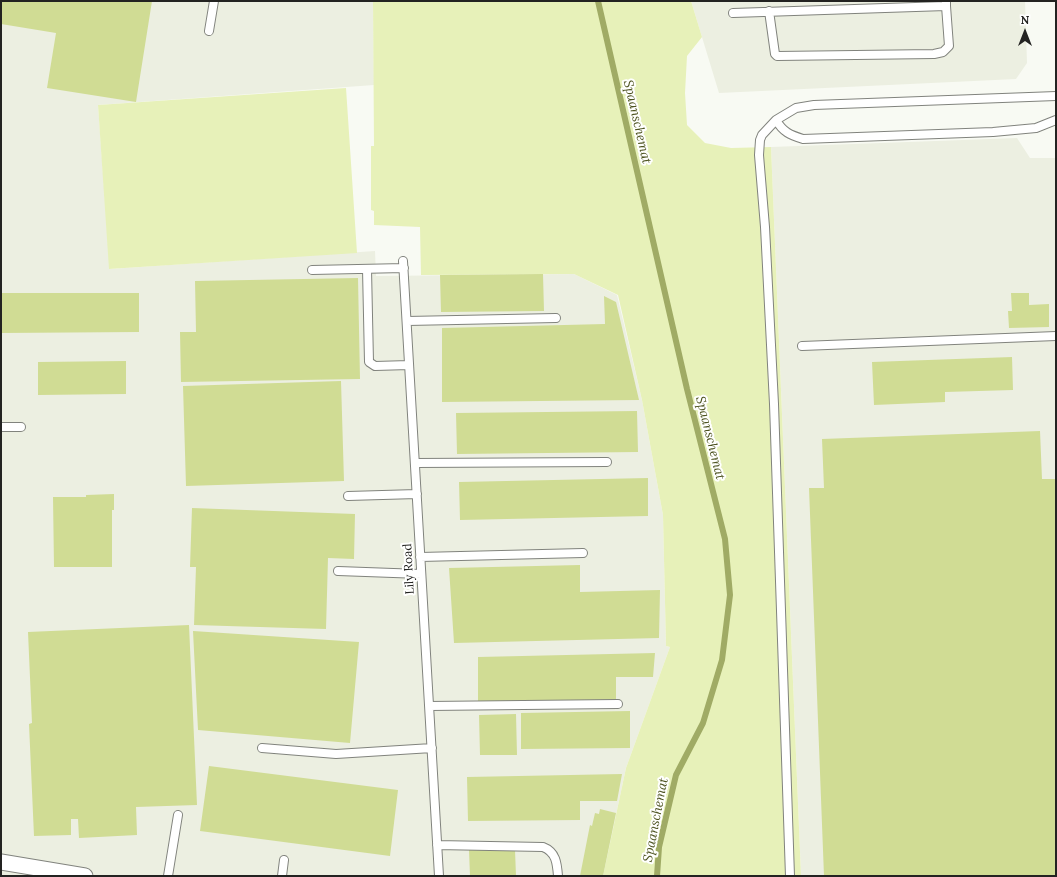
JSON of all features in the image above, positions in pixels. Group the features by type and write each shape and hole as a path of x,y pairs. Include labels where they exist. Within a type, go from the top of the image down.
{"street":[{"path":"1,862 85,876"}],"lane":[{"path":"209,31 214,1"},
{"path":"733,13 769,11 946,4 949,46 944,52 934,54 777,56 775,54 769,11"},
{"path":"790,876 774,396 760,140 762,135 776,120 796,108 814,105 1056,96"},
{"path":"776,120 781,129 803,139 993,132 1036,128 1056,120"},
{"name":"Lily Road","path":"367,269 404,265 439,876"},
{"path":"312,270 367,269 369,362 375,366 410,365"},
{"path":"407,321 556,318"},
{"path":"802,346 1056,336"},
{"path":"1,427 21,427"},
{"path":"415,463 607,462"},
{"path":"348,496 417,494"},
{"path":"420,556 583,553"},
{"path":"338,571 422,574"},
{"path":"429,706 618,704"},
{"path":"262,748 336,754 432,748"},
{"path":"168,876 178,815"},
{"path":"437,845 543,846 553,854 556,859 558,876"},
{"path":"282,876 284,860"}],"shaded area":[{"path":"1,1 373,1 374,85 98,105 110,269 375,251 376,276 574,274 617,295 642,400 663,515 666,646 670,647 626,768 603,876 1,876"},
{"path":"691,1 1025,1 1027,63 1016,79 719,93"},
{"path":"1017,138 1030,158 1056,158 1056,876 801,876 771,147"}],"green space":[{"path":"373,1 691,1 702,37 687,56 685,93 687,125 705,143 731,148 771,147 801,876 603,876 626,768 670,647 666,646 663,515 642,400 618,295 574,274 421,275 420,227 374,225 374,211 371,210 371,146 374,146"},
{"path":"346,88 357,253 109,269 98,105"}],"building":[{"path":"1,1 152,1 136,102 47,88 56,33 1,24"},
{"path":"543,274 544,311 441,312 440,275"},
{"path":"358,278 360,379 181,382 180,332 196,332 195,281"},
{"path":"1,293 139,293 139,332 1,333"},
{"path":"1011,293 1029,293 1029,305 1049,304 1049,327 1009,328 1008,311 1012,311"},
{"path":"604,296 616,302 639,400 442,402 442,328 605,324"},
{"path":"1012,357 1013,390 945,392 945,402 874,405 872,362"},
{"path":"126,361 126,394 38,395 38,362"},
{"path":"341,381 344,481 186,486 183,386"},
{"path":"637,411 638,452 457,454 456,413"},
{"path":"1040,431 1042,479 1056,479 1056,876 824,876 809,488 824,488 822,439"},
{"path":"648,478 648,516 460,520 459,482"},
{"path":"114,494 114,510 112,510 112,567 54,567 53,497 86,497 86,495"},
{"path":"192,508 355,514 354,559 328,558 326,629 194,625 196,567 190,567"},
{"path":"580,565 580,592 660,590 659,638 454,643 449,568"},
{"path":"189,625 197,805 136,807 137,835 79,838 78,819 71,819 71,835 34,836 29,724 32,723 28,632"},
{"path":"193,631 359,642 350,743 198,730"},
{"path":"655,653 653,677 616,677 616,701 478,701 478,657"},
{"path":"630,711 630,748 521,749 521,713"},
{"path":"516,714 517,755 480,755 479,715"},
{"path":"209,766 398,790 390,856 200,831"},
{"path":"622,774 617,801 580,801 580,820 468,821 467,777"},
{"path":"600,809 616,813 603,876 580,876 590,825 592,826 595,813 599,814"},
{"path":"469,850 515,850 516,876 470,876"}],"waterway":[{"name":"Spaanschemat","path":"598,1 687,389 725,539 730,595 722,660 703,723 676,775 659,847 657,876"}]}
